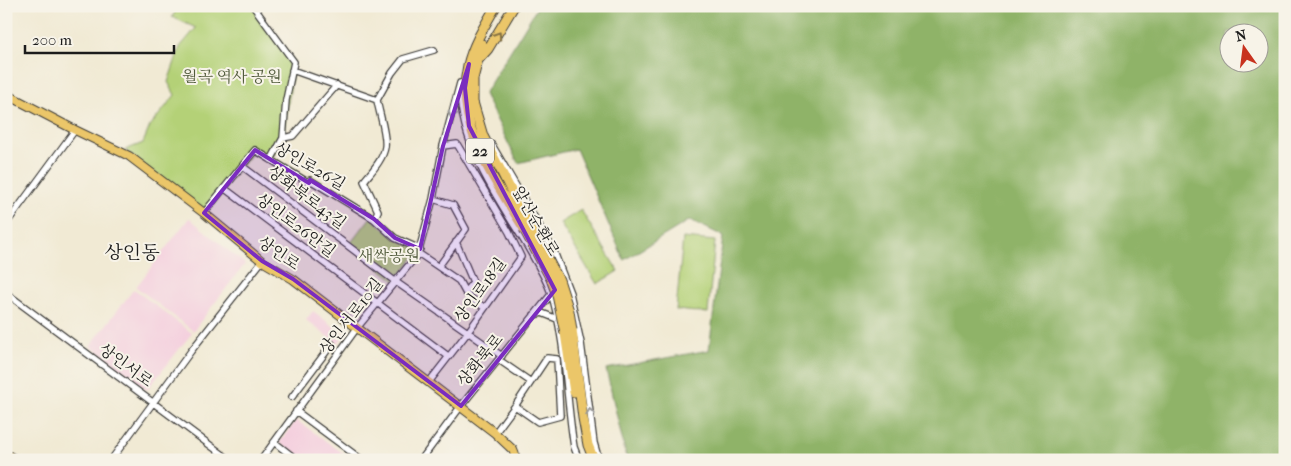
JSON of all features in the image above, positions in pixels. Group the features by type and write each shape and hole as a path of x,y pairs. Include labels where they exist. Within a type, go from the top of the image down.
{"highway":[{"path":"474,61 472,47 474,39 494,6"},
{"name":"앞산순환로","path":"502,6 485,35 474,61 473,102 483,136 527,228 559,280 568,311 584,427 594,460"},
{"path":"474,61 488,49 514,6"},
{"name":"앞산순환로","path":"571,329 580,432 588,460"}],"main road":[{"name":"상인로","path":"6,94 129,156 204,212 262,261 293,279 496,433 513,450 517,460"},
{"path":"6,454 16,460"}],"street":[{"path":"253,6 294,62 286,100 284,138 271,160"},
{"path":"374,219 378,211 364,181 376,166 385,147 384,131 377,100 392,73 403,59 434,50"},
{"path":"474,61 477,98 484,129 554,249 570,293 571,329"},
{"name":"상인서로10길","path":"261,460 357,328 396,282 419,251 433,199 443,146 460,83 474,61"},
{"path":"292,70 377,100"},
{"path":"460,83 462,110 470,146 506,212 536,261 551,294 558,321 574,447 579,460"},
{"path":"284,138 293,136 337,85"},
{"path":"6,224 75,130"},
{"name":"상인로18길","path":"429,382 468,332 521,257 512,237 457,144 443,146"},
{"name":"상인로26길","path":"204,212 255,150 309,183 310,180 374,219 395,238 419,251 459,281 472,300 485,308"},
{"name":"상화북로43길","path":"242,166 396,282 468,332 531,382"},
{"name":"상인로26안길","path":"224,188 448,356"},
{"path":"433,199 453,205 466,229 439,266"},
{"path":"456,242 473,282 465,292"},
{"path":"111,460 191,351 262,261"},
{"name":"상화북로","path":"421,460 461,406 551,294 565,280"},
{"name":"상인서로","path":"6,293 230,460"},
{"path":"534,315 542,314 558,321 567,320 581,343 594,443 599,460"},
{"path":"292,397 332,344"},
{"path":"496,433 547,358 557,359 560,416 538,422 515,406"},
{"path":"296,411 362,460"},
{"path":"274,442 297,460"}],"highlighted area":[{"path":"469,64 465,88 469,126 555,290 461,406 293,279 262,261 204,213 255,150 309,183 310,180 374,219 395,238 420,249 443,146"}],"shaded area":[{"path":"189,218 245,264 193,331 136,287"},
{"path":"134,289 192,333 147,390 90,346"},
{"path":"313,311 345,335 337,344 306,320"},
{"path":"296,420 353,460 301,460 279,443"}],"green space":[{"name":"월곡 역사 공원","path":"179,6 253,6 294,62 283,138 271,160 255,150 204,213 125,150 143,143 150,126 175,95 168,82 180,47 196,28 172,17"},
{"path":"538,6 1285,6 1285,460 627,460 606,369 709,350 723,236 690,220 624,260 576,149 518,163 484,94"},
{"path":"581,210 618,271 597,284 560,223"},
{"name":"새싹공원","path":"371,217 395,238 420,249 396,282 349,245"},
{"path":"683,238 715,241 708,313 676,310"}],"district":[{"name":"상인동","path":"132,253"}]}
